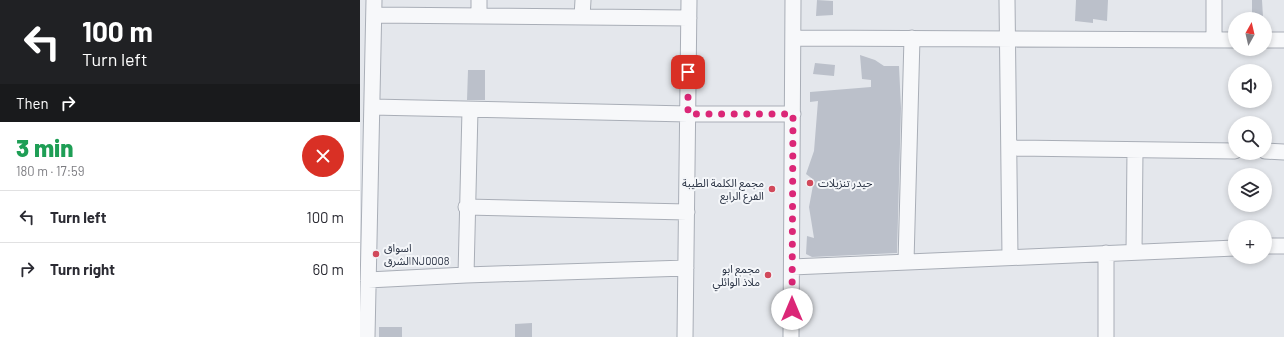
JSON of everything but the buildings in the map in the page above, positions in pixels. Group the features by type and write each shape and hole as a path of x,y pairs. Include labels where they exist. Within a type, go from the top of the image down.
{"street":[{"path":"479,0 479,16"},
{"path":"582,0 582,17"},
{"path":"685,337 689,0"},
{"path":"792,337 793,0"},
{"path":"1008,0 1010,257"},
{"path":"1214,0 1214,40"},
{"path":"367,337 372,108 370,16 689,18"},
{"path":"794,38 1228,40"},
{"path":"906,262 912,38"},
{"path":"1272,40 1284,40"},
{"path":"372,108 688,114 793,114"},
{"path":"466,275 466,207 470,110"},
{"path":"1009,148 1228,151"},
{"path":"1134,252 1135,150"},
{"path":"1272,151 1284,152"},
{"path":"466,207 687,212"},
{"path":"1272,246 1284,246"},
{"path":"792,267 1228,248"},
{"path":"1106,253 1106,337"},
{"path":"368,280 466,275 686,268"}],"place":[{"name":"حيدر تنزيلات","path":"810,183"},
{"name":"مجمع الكلمة الطيبة الفرع الرابع","path":"772,189"},
{"name":"اسواق الشرقNJ0008","path":"376,254"},
{"name":"مجمع ابو ملاذ الوائلي","path":"768,275"}],"route":[{"path":"688,72 688,114 793,114 792,309"}]}
